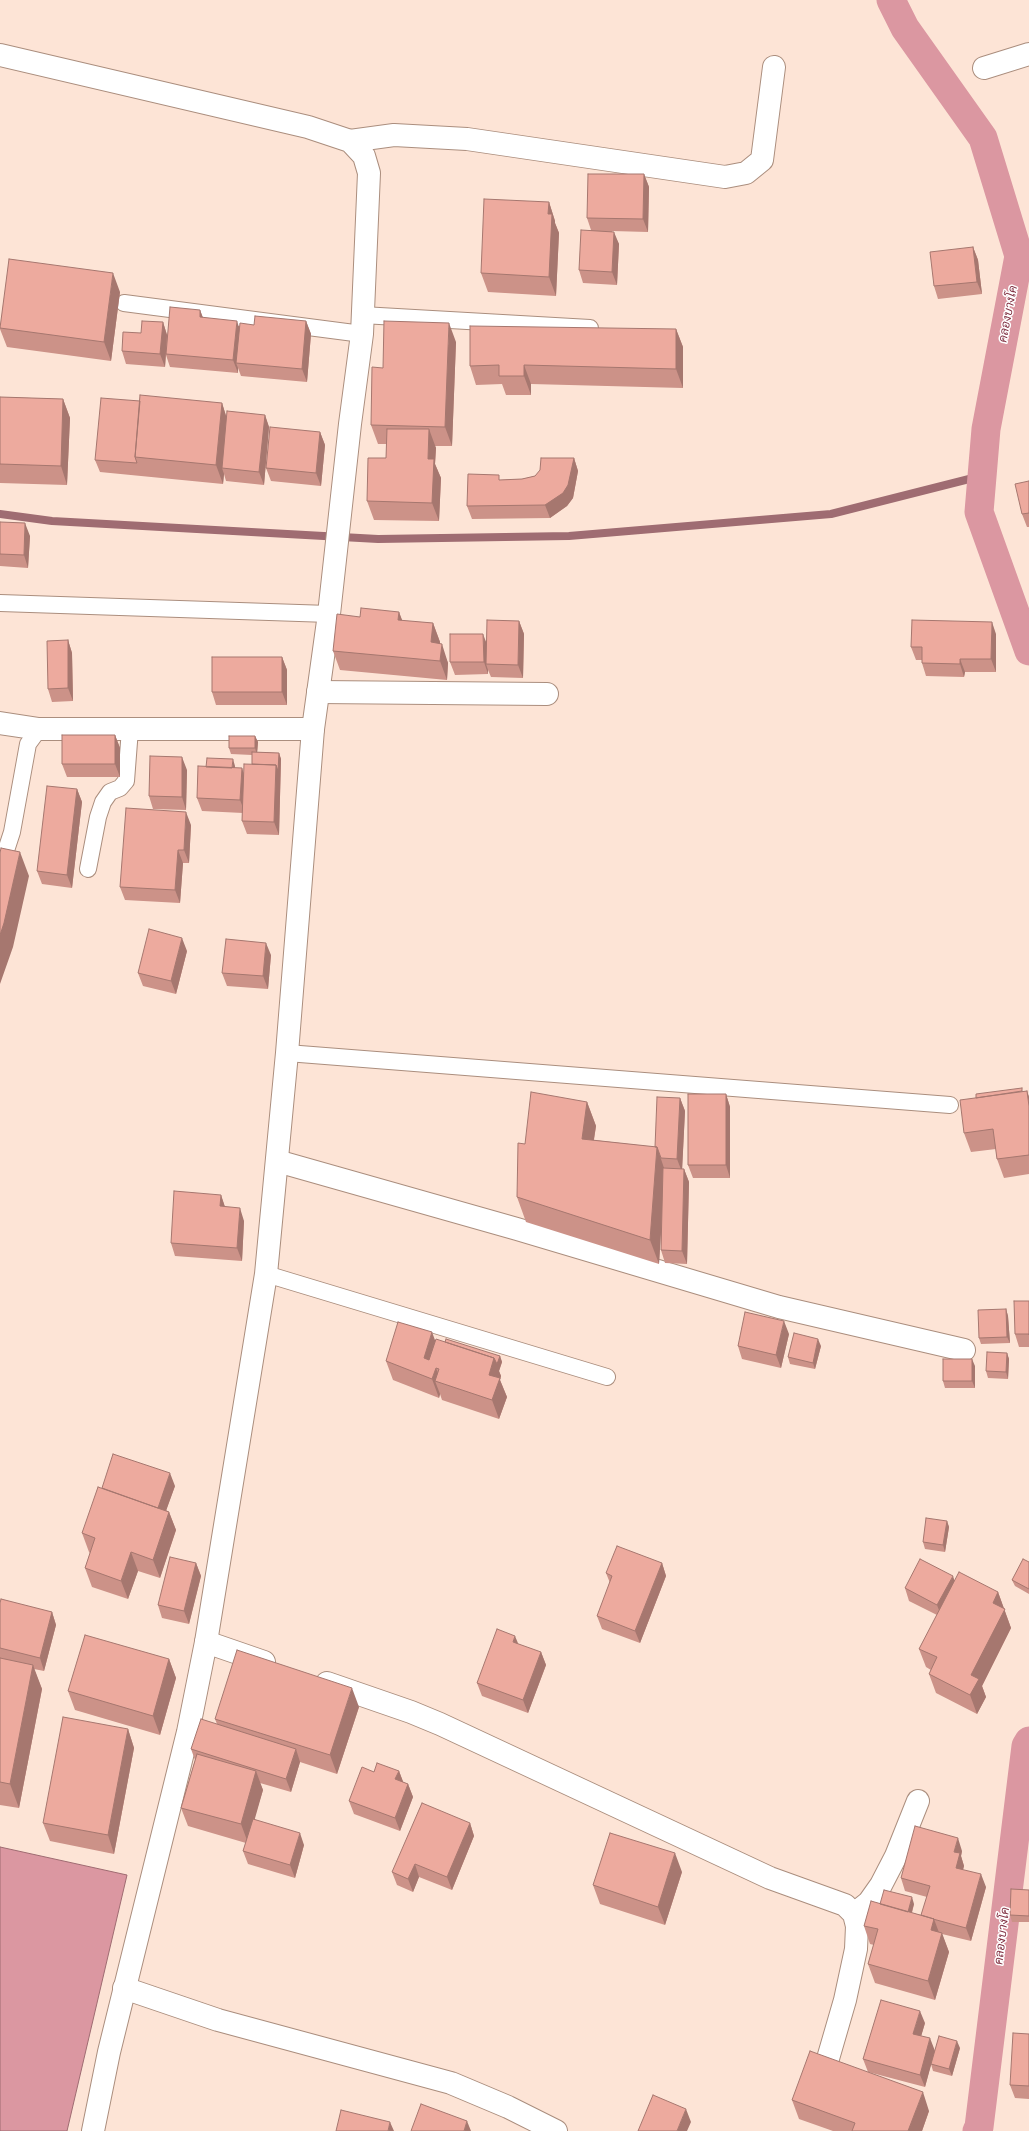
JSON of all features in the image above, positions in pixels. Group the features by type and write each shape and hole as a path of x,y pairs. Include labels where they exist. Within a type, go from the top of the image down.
{"street":[{"path":"984,68 1029,54"},
{"path":"0,55 308,127 350,141 394,136 467,139 725,177 746,173 762,160 774,67"},
{"path":"93,2131 124,1988 188,1732 206,1642 266,1274 288,1053 313,729 336,560 362,325 369,173 364,156 350,141"},
{"path":"318,692 547,694"},
{"path":"0,723 40,729 313,729"},
{"path":"277,1161 517,1229 779,1307 964,1350"},
{"path":"206,1642 287,1670"},
{"path":"308,1677 411,1712 440,1724 770,1878 845,1905 854,1914 857,1926 856,1948 845,2000 827,2062"},
{"path":"854,1914 869,1902 881,1885 896,1856 918,1800"},
{"path":"124,1988 218,2020 357,2056 451,2083 508,2106 556,2131"}],"lane":[{"path":"124,304 362,325 605,329"},
{"path":"0,603 329,614"},
{"path":"0,868 12,832 28,744 40,729"},
{"path":"88,869 98,817 103,802 110,792 120,788 126,781 130,729"},
{"path":"288,1053 950,1105"},
{"path":"266,1274 607,1377"}],"shaded area":[{"path":"0,1847 127,1875 67,2131 0,2131"}],"building":[{"path":"588,174 644,174 643,219 587,218"},
{"path":"484,199 549,202 548,214 552,214 549,277 481,273"},
{"path":"581,230 614,232 612,272 579,270"},
{"path":"973,247 977,282 934,286 930,252"},
{"path":"9,259 113,273 104,342 0,328"},
{"path":"170,307 200,310 200,317 237,321 233,360 166,354"},
{"path":"255,316 306,321 302,369 236,363 240,323 254,325"},
{"path":"142,321 163,322 160,354 122,351 123,332 141,333"},
{"path":"384,321 449,323 445,427 371,425 372,367 383,368"},
{"path":"470,326 676,329 676,369 524,365 524,376 499,376 499,365 470,366"},
{"path":"140,395 222,403 216,465 135,457"},
{"path":"0,397 63,399 61,466 0,464"},
{"path":"101,398 140,401 135,457 137,463 95,460"},
{"path":"227,411 265,415 259,472 222,468"},
{"path":"270,427 320,432 316,473 266,468"},
{"path":"387,429 429,429 428,459 434,459 432,503 367,501 368,458 386,458"},
{"path":"541,458 574,458 568,485 563,493 545,505 467,506 468,474 499,475 499,480 522,479 535,476 540,470"},
{"path":"1029,481 1029,513 1022,514 1015,484"},
{"path":"0,522 25,523 24,555 0,554"},
{"path":"361,608 399,612 398,620 433,623 431,642 442,644 440,661 333,651 337,614 360,617"},
{"path":"487,620 519,621 518,665 486,664"},
{"path":"912,620 992,622 991,659 960,659 960,664 922,663 922,647 911,647"},
{"path":"450,634 483,634 484,662 450,662"},
{"path":"68,640 68,688 48,689 47,641"},
{"path":"212,657 282,657 282,692 212,692"},
{"path":"62,735 115,735 115,764 62,764"},
{"path":"229,736 255,736 255,748 229,748"},
{"path":"252,752 279,753 278,771 276,765 252,764"},
{"path":"150,756 182,757 182,797 149,796"},
{"path":"207,758 233,759 232,768 206,767"},
{"path":"244,764 276,765 274,822 242,821"},
{"path":"198,766 242,768 240,800 197,798"},
{"path":"47,786 77,789 67,875 37,871"},
{"path":"126,808 186,812 184,850 178,850 175,890 120,887"},
{"path":"1,848 20,852 0,935 0,853"},
{"path":"149,929 182,938 171,981 138,973"},
{"path":"226,939 266,943 263,976 222,973"},
{"path":"1022,1088 1022,1091 976,1098 976,1094"},
{"path":"1027,1091 1029,1106 1029,1155 997,1159 993,1129 964,1133 960,1100"},
{"path":"531,1092 587,1102 582,1139 657,1147 650,1240 517,1197 518,1143 525,1144"},
{"path":"688,1094 726,1094 726,1165 688,1165"},
{"path":"657,1097 680,1098 677,1159 661,1158 657,1147 655,1147"},
{"path":"663,1168 684,1169 682,1251 661,1250"},
{"path":"174,1191 221,1195 220,1206 240,1208 237,1248 171,1243"},
{"path":"1014,1301 1029,1301 1029,1334 1015,1334"},
{"path":"1006,1309 1007,1337 979,1338 978,1310"},
{"path":"745,1312 784,1321 776,1355 738,1346"},
{"path":"398,1322 432,1332 424,1358 429,1360 436,1339 494,1358 489,1375 500,1378 492,1400 435,1381 439,1369 436,1368 432,1379 386,1361"},
{"path":"794,1333 818,1339 813,1363 788,1357"},
{"path":"446,1339 500,1356 497,1364 494,1358 445,1342"},
{"path":"987,1352 1007,1353 1006,1372 986,1371"},
{"path":"943,1359 972,1359 972,1381 943,1381"},
{"path":"113,1454 170,1473 158,1508 102,1488"},
{"path":"98,1487 169,1512 153,1560 131,1552 121,1581 85,1568 95,1538 82,1533"},
{"path":"926,1518 947,1521 943,1545 923,1542"},
{"path":"617,1546 662,1563 635,1631 597,1616 612,1576 606,1573"},
{"path":"170,1557 196,1563 184,1611 158,1605"},
{"path":"920,1559 953,1576 937,1605 905,1588"},
{"path":"1023,1559 1029,1562 1029,1589 1012,1580"},
{"path":"959,1572 998,1592 993,1603 1005,1609 971,1675 979,1679 970,1695 929,1674 937,1657 919,1649"},
{"path":"1,1599 52,1612 40,1658 0,1648"},
{"path":"497,1629 515,1636 513,1642 541,1652 523,1700 477,1683"},
{"path":"85,1635 169,1659 153,1716 68,1691"},
{"path":"237,1650 352,1688 330,1755 215,1719"},
{"path":"0,1658 33,1665 10,1784 0,1782"},
{"path":"63,1717 128,1729 108,1835 43,1823"},
{"path":"201,1719 296,1749 286,1779 191,1749"},
{"path":"197,1754 256,1771 241,1824 181,1808"},
{"path":"377,1763 399,1771 395,1779 408,1784 395,1818 349,1801 362,1767 374,1772"},
{"path":"422,1803 470,1823 447,1877 415,1864 408,1879 392,1872"},
{"path":"253,1819 300,1833 290,1865 243,1851"},
{"path":"915,1826 958,1838 954,1852 960,1853 956,1868 981,1874 966,1928 921,1915 930,1886 901,1878"},
{"path":"610,1833 675,1853 658,1907 593,1885"},
{"path":"1011,1889 1029,1890 1029,1916 1010,1915"},
{"path":"884,1890 912,1897 908,1912 880,1904"},
{"path":"871,1901 934,1919 931,1930 942,1933 928,1981 868,1964 878,1929 864,1926"},
{"path":"881,2000 920,2011 913,2034 930,2038 920,2075 863,2059"},
{"path":"1013,2033 1029,2034 1029,2086 1010,2085"},
{"path":"939,2036 957,2041 949,2069 931,2064"},
{"path":"810,2051 923,2092 908,2131 852,2131 855,2123 792,2100"},
{"path":"653,2095 686,2109 677,2131 638,2131"},
{"path":"421,2104 467,2121 464,2131 411,2131"},
{"path":"341,2110 390,2122 388,2131 336,2131"}],"waterway":[{"name":"คลองบางโค","path":"891,0 905,28 983,138 1019,256 986,429 979,512 1029,651"},
{"path":"0,514 52,521 378,539 569,536 831,514 981,476"},
{"name":"คลองบางโค","path":"977,2131 979,2127 1026,1746 1029,1741"}]}
